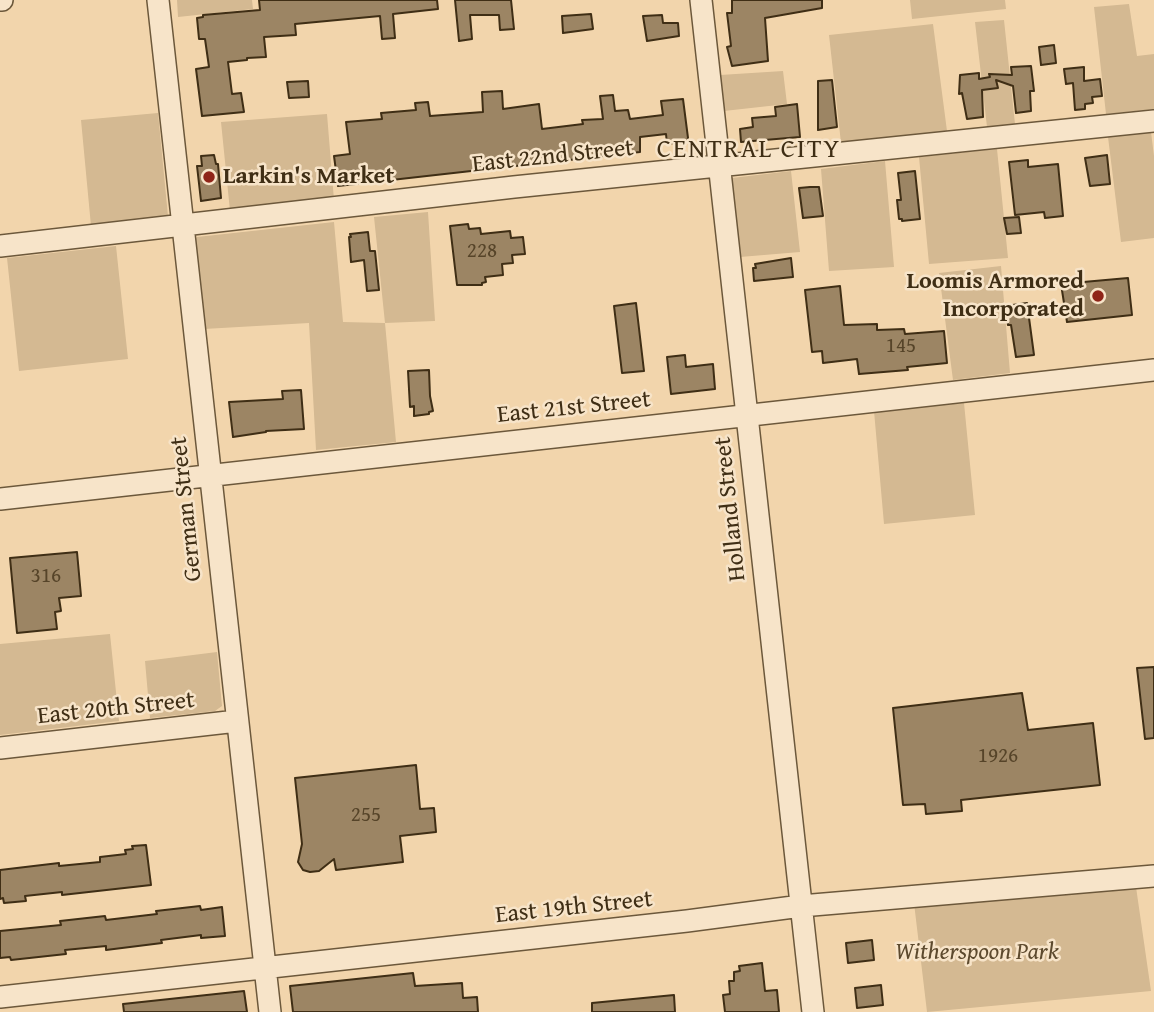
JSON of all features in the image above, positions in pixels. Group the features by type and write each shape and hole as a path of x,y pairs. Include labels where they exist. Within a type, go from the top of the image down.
{"street":[{"name":"German Street","path":"158,0 270,1012"},
{"name":"Holland Street","path":"701,0 813,1012"},
{"name":"East 22nd Street","path":"0,246 719,166 1154,121"},
{"name":"East 21st Street","path":"0,499 1154,370"},
{"name":"East 20th Street","path":"0,748 237,721"},
{"name":"East 19th Street","path":"0,997 673,923 801,906 1154,876"}],"green space":[{"path":"177,0 252,0 253,9 178,17"},
{"path":"910,0 1005,0 1006,9 912,19"},
{"path":"1129,4 1137,56 1154,54 1154,109 1106,114 1094,7"},
{"path":"1004,20 1015,124 987,127 975,22"},
{"path":"933,24 947,131 841,143 829,35"},
{"path":"783,71 787,104 724,111 720,75"},
{"path":"158,113 168,216 91,226 81,120"},
{"path":"327,114 334,200 230,211 221,122"},
{"path":"1151,132 1154,156 1154,238 1121,242 1108,137"},
{"path":"997,149 1008,258 929,264 919,157"},
{"path":"885,161 894,267 829,271 821,169"},
{"path":"791,171 800,252 740,257 732,178"},
{"path":"428,212 435,321 385,323 374,217"},
{"path":"334,222 343,322 385,323 396,442 316,450 309,323 204,329 194,241 197,237"},
{"path":"116,246 128,359 19,371 7,258"},
{"path":"1001,266 1010,373 953,380 939,273"},
{"path":"964,403 975,515 884,524 874,411"},
{"path":"110,634 119,721 0,735 0,644"},
{"path":"217,652 222,706 215,711 150,718 145,661"},
{"name":"Witherspoon Park","path":"1136,887 1151,991 927,1012 914,903"}],"building":[{"path":"259,0 437,0 438,9 393,14 395,38 382,39 380,16 295,24 296,35 264,37 266,57 228,62 232,94 241,93 244,112 202,116 196,69 209,67 205,39 199,39 197,18 203,15 260,10"},
{"path":"455,0 511,0 514,29 500,30 499,15 470,15 472,39 459,41"},
{"path":"732,0 822,0 822,8 765,18 768,61 732,66 727,47 731,46 727,13 732,13"},
{"path":"591,14 593,29 563,33 562,16"},
{"path":"662,15 663,23 678,23 679,36 647,41 643,16"},
{"path":"1054,45 1056,63 1041,65 1039,47"},
{"path":"1031,66 1034,91 1030,91 1031,111 1016,113 1013,86 996,80 998,88 982,90 983,117 967,119 962,93 959,94 960,75 979,73 979,79 990,77 989,74 1012,75 1011,67"},
{"path":"1084,67 1084,81 1100,79 1102,96 1092,97 1093,103 1085,104 1085,109 1075,110 1073,83 1066,84 1064,69"},
{"path":"832,80 837,127 818,130 818,81"},
{"path":"308,81 309,97 289,98 287,82"},
{"path":"502,91 503,109 539,104 542,129 583,124 582,120 603,119 600,96 613,95 615,111 628,110 630,119 663,115 661,101 683,99 688,138 687,141 667,144 666,134 640,137 640,152 338,186 334,156 350,154 346,122 382,119 381,113 416,110 415,103 428,102 430,116 483,112 482,92"},
{"path":"797,104 800,137 741,142 740,129 753,127 752,118 776,116 775,107"},
{"path":"214,155 218,164 221,198 201,201 197,166 202,166 201,156"},
{"path":"1107,155 1110,184 1090,186 1085,158"},
{"path":"1028,160 1028,167 1058,164 1063,216 1045,218 1044,212 1015,215 1009,162"},
{"path":"915,171 920,219 902,221 899,219 897,200 901,200 898,173"},
{"path":"819,187 823,216 803,218 799,188"},
{"path":"1019,217 1021,233 1007,234 1004,218"},
{"path":"468,224 469,229 480,228 481,234 510,231 511,238 523,237 525,254 512,255 513,263 502,264 503,275 485,277 486,282 482,285 457,285 450,226"},
{"path":"368,232 370,251 375,251 379,290 367,291 364,260 351,262 350,234"},
{"path":"791,258 793,277 754,281 755,264"},
{"path":"1128,278 1132,315 1067,322 1061,284"},
{"path":"840,286 844,325 877,324 877,330 904,329 905,334 944,331 947,363 907,367 908,370 859,374 857,359 823,363 822,351 812,352 805,290"},
{"path":"636,303 644,371 622,373 614,306"},
{"path":"1027,303 1034,355 1016,357 1005,306"},
{"path":"685,355 686,367 713,364 715,389 671,394 667,357"},
{"path":"429,370 433,411 414,416 414,406 410,407 408,371"},
{"path":"301,390 304,429 266,431 233,437 229,402 283,399 282,391"},
{"path":"77,552 81,596 59,598 61,611 55,612 57,629 17,633 10,558"},
{"path":"1154,667 1154,738 1145,739 1137,668"},
{"path":"1022,693 1028,730 1093,723 1100,785 961,800 962,811 926,814 925,804 903,805 893,708"},
{"path":"416,765 420,809 434,808 436,832 400,836 403,862 336,870 334,859 319,871 303,870 298,862 302,844 295,778"},
{"path":"146,845 151,885 62,895 62,892 25,896 26,901 4,903 3,898 0,899 0,870 59,863 59,866 100,862 100,857 126,854 125,850 133,849 132,846"},
{"path":"200,906 201,910 222,907 225,936 201,938 201,935 106,950 106,946 65,950 66,954 11,960 10,957 0,958 0,931 61,925 60,921 105,916 106,920 157,914 156,911"},
{"path":"872,940 874,960 848,963 846,943"},
{"path":"762,963 765,991 777,990 779,1012 725,1012 723,995 730,994 729,981 734,981 734,972 740,971 739,966"},
{"path":"413,973 415,986 462,983 463,998 477,997 478,1012 293,1012 290,986"},
{"path":"881,985 883,1005 857,1008 855,988"},
{"path":"244,991 247,1012 124,1012 123,1004"},
{"path":"674,995 675,1012 592,1012 592,1003"}],"place":[{"name":"Larkin's Market","path":"209,177"},
{"name":"Loomis Armored Incorporated","path":"1098,296"}],"district":[{"name":"CENTRAL CITY","path":"749,150"}]}
